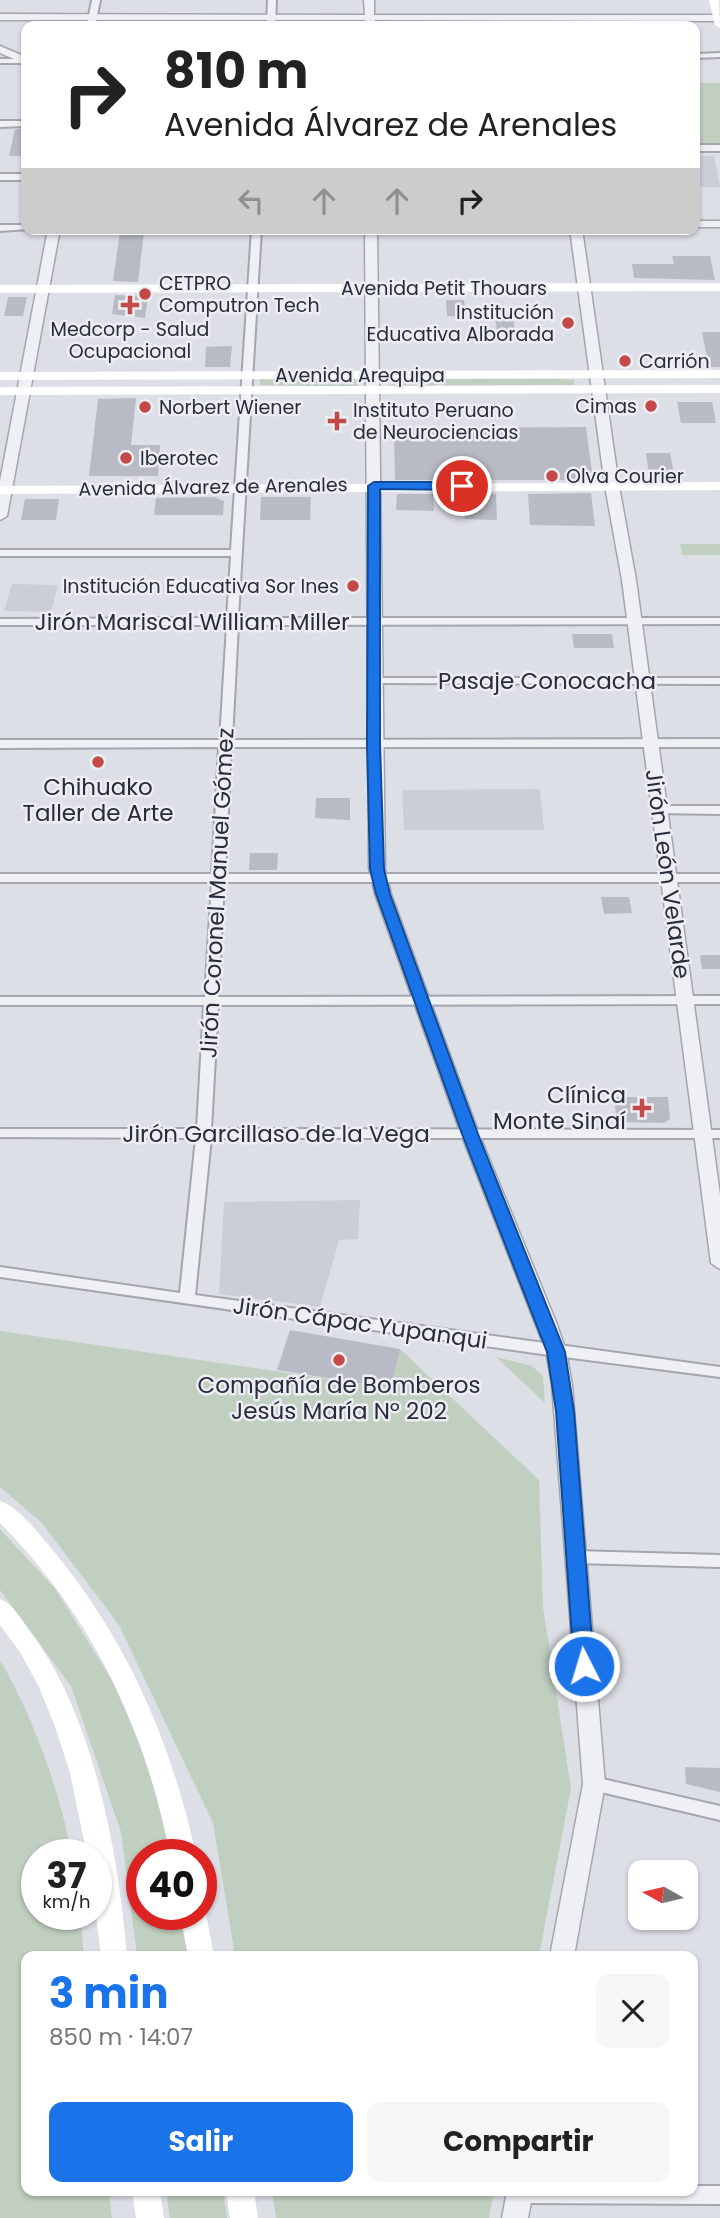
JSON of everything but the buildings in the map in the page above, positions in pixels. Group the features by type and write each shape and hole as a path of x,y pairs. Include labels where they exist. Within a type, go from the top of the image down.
{"main road":[{"path":"714,0 719,20"},
{"name":"Avenida Petit Thouars","path":"0,289 720,287"},
{"name":"Avenida Arequipa","path":"0,376 720,374"},
{"name":"Avenida Arequipa","path":"0,391 720,389"},
{"name":"Avenida Álvarez de Arenales","path":"2,490 720,486"},
{"path":"0,1509 43,1553 64,1580 118,1665 155,1744 177,1816 181,1839"},
{"path":"0,1608 43,1668 82,1766 97,1834 113,1951"},
{"path":"196,1930 200,1951"},
{"path":"147,2196 150,2218"},
{"path":"241,2196 244,2218"}],"street":[{"path":"92,21 96,0"},
{"path":"271,21 272,0"},
{"path":"369,0 369,21"},
{"path":"0,18 69,21"},
{"path":"414,21 547,18 643,21"},
{"path":"697,21 719,20"},
{"path":"0,49 21,59"},
{"path":"700,55 720,55"},
{"path":"0,61 21,61"},
{"path":"0,124 21,124"},
{"path":"700,148 720,148"},
{"path":"0,177 21,177"},
{"path":"700,223 720,223"},
{"path":"0,228 21,228"},
{"path":"0,516 2,490 53,235"},
{"name":"Jirón Coronel Manuel Gómez","path":"187,1298 204,1133 245,390 256,235"},
{"path":"372,235 374,744 379,878 470,1134 556,1352 565,1411 594,1784 563,1951"},
{"name":"Jirón León Velarde","path":"577,235 634,621 720,1263"},
{"path":"0,553 237,553"},
{"name":"Jirón Mariscal William Miller","path":"0,622 720,621"},
{"name":"Pasaje Conocacha","path":"375,681 720,681"},
{"path":"0,744 720,743"},
{"path":"659,810 720,810"},
{"path":"0,878 720,878"},
{"path":"0,1000 720,1000"},
{"name":"Jirón Garcillaso de la Vega","path":"0,1133 720,1134"},
{"name":"Jirón Cápac Yupanqui","path":"0,1272 556,1352 720,1372"},
{"path":"575,1557 720,1561"},
{"path":"594,1784 720,1813"},
{"path":"698,2196 720,2195"},
{"path":"518,2201 686,2196"}],"shaded area":[{"path":"700,156 714,156 720,187 700,187"},
{"path":"12,584 58,585 51,612 4,611"},
{"path":"540,789 544,830 404,830 402,790"},
{"path":"360,1200 358,1239 339,1240 320,1307 219,1294 224,1202"}],"green space":[{"path":"700,83 720,83 720,144 700,144"},
{"path":"260,379 360,380 359,385 354,387 260,385"},
{"path":"390,379 559,379 574,380 574,385 391,386"},
{"path":"680,544 720,544 720,555 682,555"},
{"path":"0,1331 391,1388 400,1349 539,1480 543,1607 571,1788 540,1951 234,1951 213,1823 119,1625 42,1523 0,1487"},
{"path":"496,1357 532,1366 543,1376 545,1403"},
{"path":"0,1529 56,1590 113,1682 145,1757 170,1839 126,1839 126,1871 121,1832 71,1686 0,1590"},
{"path":"0,1660 24,1706 44,1754 68,1839 21,1839 21,1930 81,1930 84,1951 21,1951 21,2196 110,2196 112,2218 0,2218"},
{"path":"134,1930 184,1930 187,1951 136,1951"},
{"path":"167,2196 224,2196 227,2218 170,2218"},
{"path":"273,2196 493,2196 489,2218 276,2218"}],"place":[{"name":"CETPRO Computron Tech","path":"145,294"},
{"name":"Medcorp - Salud Ocupacional","path":"130,305"},
{"name":"Institución Educativa Alborada","path":"568,323"},
{"name":"Carrión","path":"625,361"},
{"name":"Cimas","path":"651,406"},
{"name":"Norbert Wiener","path":"145,407"},
{"name":"Instituto Peruano de Neurociencias","path":"337,421"},
{"name":"Iberotec","path":"126,458"},
{"name":"Olva Courier","path":"552,476"},
{"name":"Institución Educativa Sor Ines","path":"353,586"},
{"name":"Chihuako Taller de Arte","path":"98,762"},
{"name":"Clínica Monte Sinaí","path":"642,1108"},
{"name":"Compañía de Bomberos Jesús María Nº 202","path":"339,1360"}],"route":[{"path":"462,486 374,486 377,869 383,894 470,1134 556,1352 565,1411 584,1666"}]}
